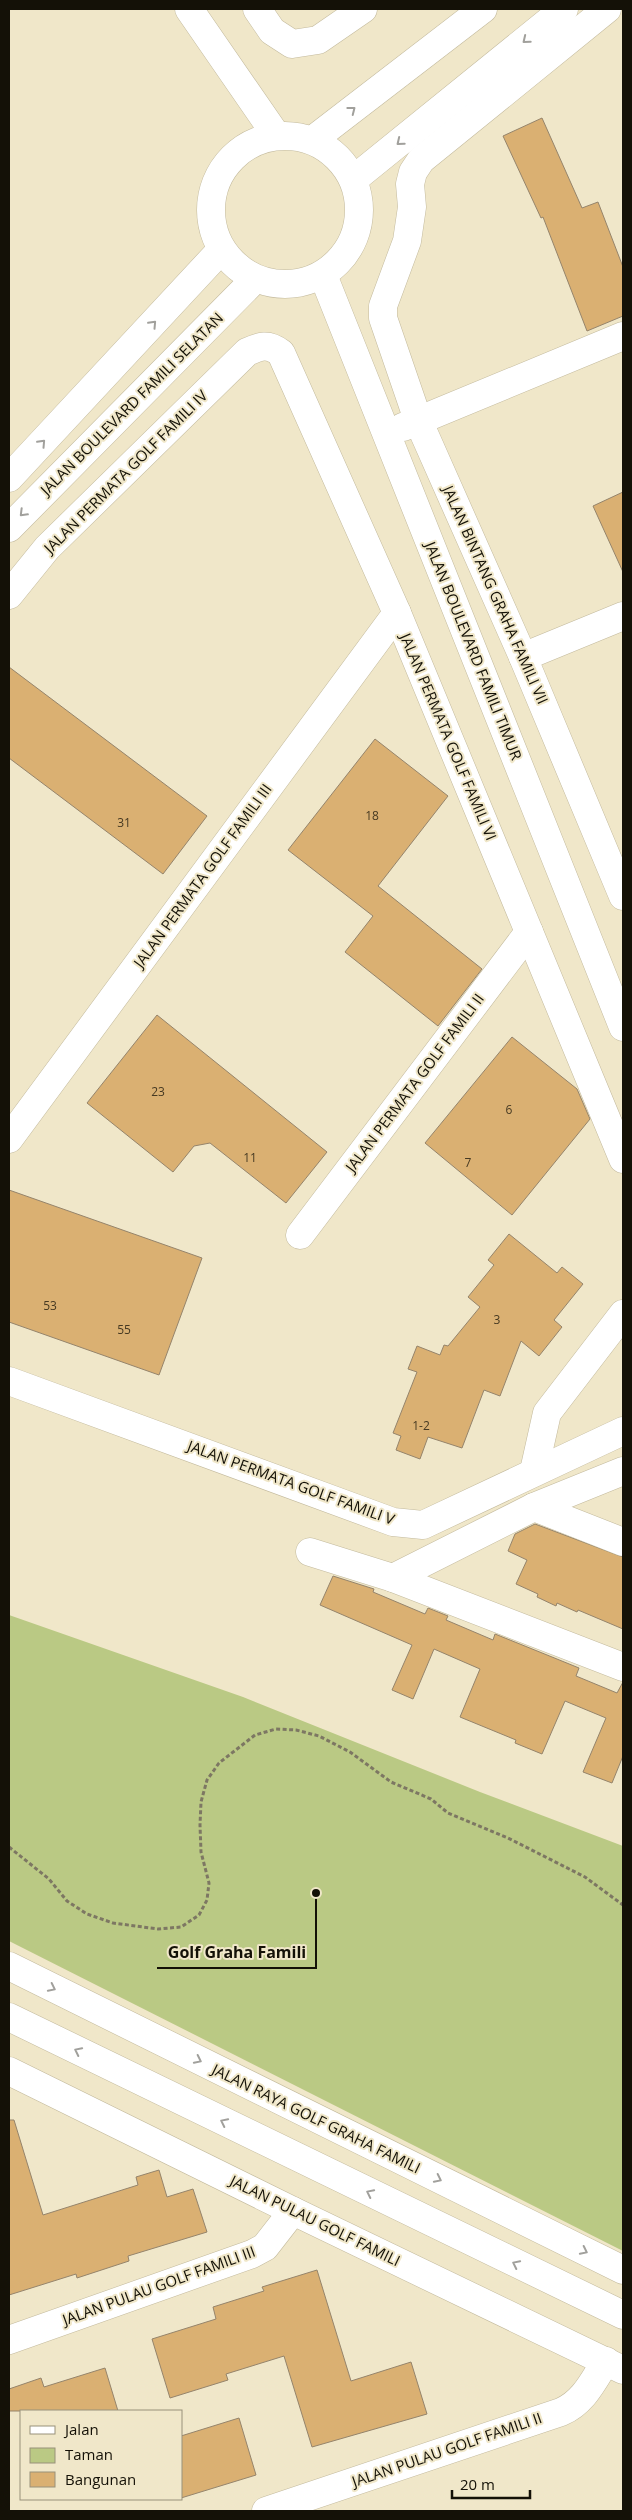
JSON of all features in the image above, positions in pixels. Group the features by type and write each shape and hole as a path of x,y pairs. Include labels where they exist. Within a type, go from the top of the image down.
{"street":[{"path":"190,9 276,135"},
{"path":"257,9 272,31 292,44 318,40 362,9"},
{"path":"314,140 483,9"},
{"path":"354,179 564,9"},
{"name":"JALAN BINTANG GRAHA FAMILI VII","path":"607,9 421,160 412,172 410,184 412,207 407,242 383,306 383,318 418,420 523,658 615,853 623,896"},
{"path":"276,135 314,140 330,149 344,163 354,179 360,206 357,233 344,257 323,275 289,285 254,279 235,268 221,250 210,214 217,178 241,148 276,135"},
{"path":"9,478 221,250"},
{"name":"JALAN BOULEVARD FAMILI TIMUR","path":"323,275 623,1027"},
{"name":"JALAN BOULEVARD FAMILI SELATAN","path":"9,528 254,279"},
{"path":"386,434 623,336"},
{"name":"JALAN PERMATA GOLF FAMILI VI","path":"247,352 260,346 273,346 281,353 397,613 623,1159"},
{"name":"JALAN PERMATA GOLF FAMILI IV","path":"9,595 47,548 247,352"},
{"name":"JALAN PERMATA GOLF FAMILI III","path":"9,1140 397,613"},
{"path":"523,658 623,616"},
{"name":"JALAN PERMATA GOLF FAMILI II","path":"300,1235 529,932"},
{"path":"534,1471 547,1413 623,1314"},
{"name":"JALAN PERMATA GOLF FAMILI V","path":"9,1381 393,1522 423,1525 534,1471 623,1431"},
{"path":"393,1578 534,1507 623,1471"},
{"path":"534,1507 623,1542"},
{"path":"310,1552 393,1578 623,1667"},
{"name":"JALAN RAYA GOLF GRAHA FAMILI","path":"9,1966 623,2270"},
{"path":"9,2017 623,2315"},
{"name":"JALAN PULAU GOLF FAMILI","path":"9,2071 293,2211 614,2365"},
{"name":"JALAN PULAU GOLF FAMILI III","path":"9,2340 252,2254 266,2247 293,2211"},
{"name":"JALAN PULAU GOLF FAMILI II","path":"266,2511 561,2412 574,2406 614,2365"}],"path":[{"path":"9,1847 49,1880 67,1901 86,1914 113,1923 158,1929 180,1927 200,1915 207,1900 209,1883 201,1852 200,1825 201,1802 207,1780 219,1763 255,1735 276,1729 296,1730 319,1736 350,1752 391,1782 431,1799 448,1812 508,1838 584,1877 623,1905"}],"green space":[{"path":"9,1615 243,1697 480,1792 623,1846 623,2251 9,1941"}],"building":[{"path":"542,118 582,208 598,202 623,267 623,316 587,331 543,217 541,218 503,136"},
{"path":"623,492 623,572 593,506"},
{"path":"9,667 207,816 163,874 9,758"},
{"path":"375,739 448,796 378,886 482,969 438,1026 345,952 373,916 288,850"},
{"path":"157,1015 327,1152 286,1203 210,1143 194,1146 173,1172 87,1103"},
{"path":"512,1037 577,1089 590,1119 512,1215 425,1143"},
{"path":"9,1190 202,1258 159,1375 9,1322"},
{"path":"509,1234 557,1273 562,1267 583,1284 554,1320 562,1327 539,1356 521,1341 500,1396 484,1390 462,1448 428,1437 420,1459 396,1450 401,1436 393,1433 417,1372 408,1369 417,1346 440,1355 444,1345 448,1346 480,1307 468,1297 494,1265 488,1260"},
{"path":"535,1524 623,1557 623,1629 578,1610 577,1612 557,1603 556,1606 537,1597 538,1594 516,1584 527,1560 508,1551 515,1534"},
{"path":"333,1576 374,1589 373,1592 425,1614 428,1608 448,1616 446,1620 493,1640 495,1634 579,1668 576,1676 617,1693 623,1682 623,1756 612,1783 583,1772 606,1718 565,1701 542,1754 515,1743 516,1740 460,1717 480,1669 434,1649 413,1699 392,1690 412,1645 320,1605"},
{"path":"9,2120 14,2120 43,2215 138,2185 136,2177 159,2170 167,2197 193,2189 207,2232 128,2256 129,2261 77,2278 76,2274 9,2295"},
{"path":"317,2270 351,2381 411,2362 427,2414 312,2447 284,2356 226,2374 228,2380 170,2398 152,2339 216,2319 213,2307 264,2291 262,2287"},
{"path":"105,2368 118,2410 9,2411 9,2389 41,2378 44,2387"},
{"path":"239,2418 256,2475 182,2498 182,2436"}],"place":[{"name":"Golf Graha Famili","path":"316,1893"}]}
